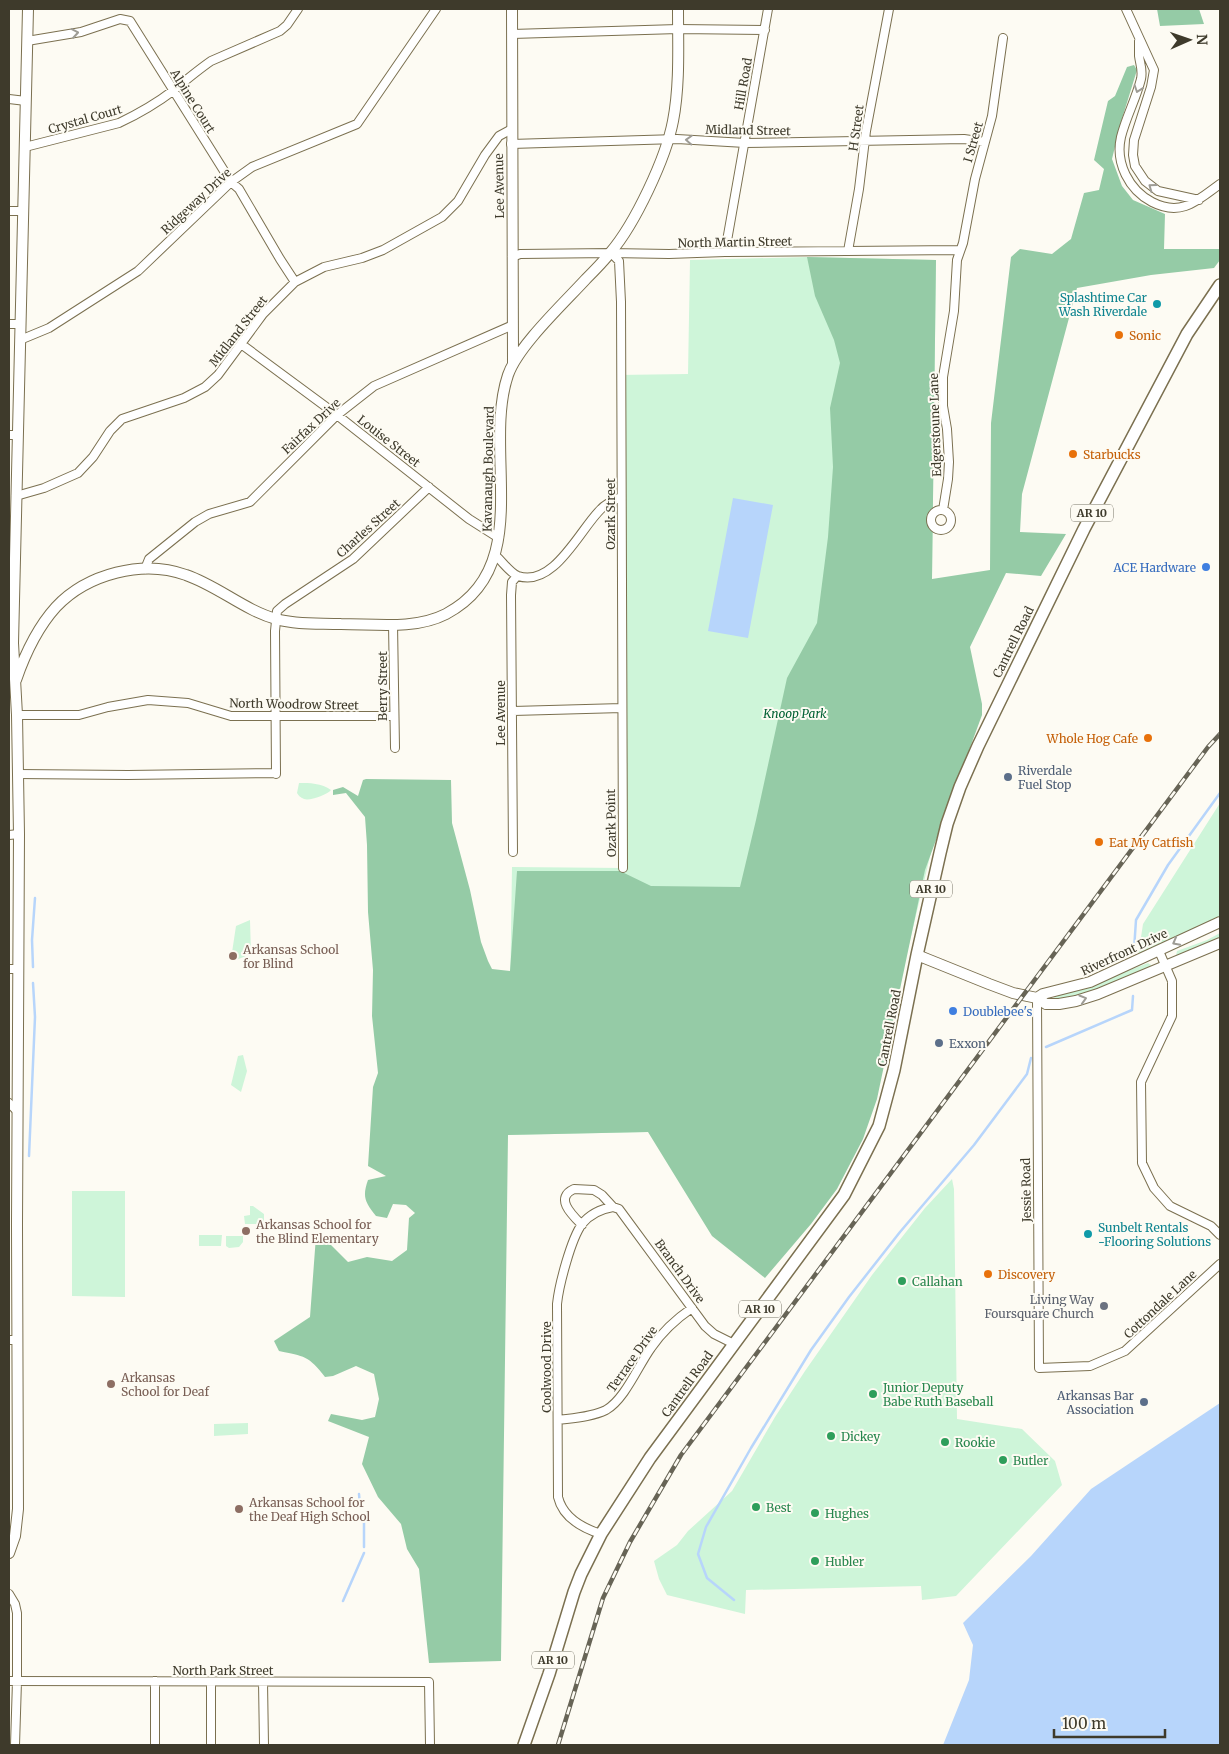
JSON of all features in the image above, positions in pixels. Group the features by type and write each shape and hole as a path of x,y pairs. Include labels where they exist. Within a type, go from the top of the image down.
{"main road":[{"name":"Cantrell Road","path":"524,1745 549,1674 574,1592 601,1534 650,1458 844,1195 876,1133 884,1113 894,1070 917,955 947,824 960,787 978,746 1084,529 1187,334 1220,285"}],"street":[{"path":"9,1553 18,1520 13,1451 13,1226 17,1110 13,1077 14,834 17,715 11,659 12,547 16,496 13,435 20,340 28,9"},
{"name":"Crystal Court","path":"25,147 119,123 173,91 211,61 280,31 287,25 298,9"},
{"name":"Ridgeway Drive","path":"20,340 48,328 138,271 231,182 258,164 357,124 436,9"},
{"name":"Lee Avenue","path":"512,9 513,364"},
{"name":"Kavanaugh Boulevard","path":"15,684 36,634 63,600 84,586 122,571 167,570 189,575 277,620 310,623 393,624 428,620 455,608 480,585 490,570 496,556 499,538 502,401 505,383 513,364 539,330 611,253 626,232 664,155 674,118 678,66 678,9"},
{"name":"Hill Road","path":"725,252 768,9"},
{"name":"H Street","path":"848,251 889,9"},
{"path":"1126,9 1154,70 1151,88 1134,140 1133,155 1135,166 1145,181 1158,191 1199,200"},
{"name":"Alpine Court","path":"27,41 81,32 120,19 127,20 133,24 173,91 231,182 239,189 280,259 296,282"},
{"path":"512,34 678,29 765,30"},
{"name":"I Street","path":"959,250 963,243 969,205 992,116 1003,38"},
{"path":"1140,41 1139,58 1142,77 1120,142 1124,172 1133,187 1143,197 1155,204 1172,208 1189,206 1220,184"},
{"path":"9,99 26,101"},
{"name":"Midland Street","path":"16,496 44,488 78,472 93,457 110,431 122,419 184,398 205,387 218,375 262,314 296,282 324,267 362,258 383,250 442,217 458,201 485,155 499,136 512,129"},
{"name":"Midland Street","path":"511,144 668,139 745,143 964,139 985,142"},
{"path":"9,211 23,211"},
{"name":"North Martin Street","path":"512,257 520,254 959,250"},
{"name":"Edgerstoune Lane","path":"943,510 949,462 947,429 943,406 943,378 954,311 959,250"},
{"name":"Ozark Street","path":"611,253 617,257 620,265 622,778"},
{"path":"9,324 20,324"},
{"name":"Fairfax Drive","path":"145,569 149,559 195,522 210,514 250,502 337,415 374,386 513,325"},
{"name":"Louise Street","path":"241,344 337,415 469,519 499,538"},
{"name":"Charles Street","path":"277,620 277,611 354,560 429,487"},
{"path":"496,556 517,576 531,577 550,570 601,508 621,497"},
{"name":"Lee Avenue","path":"513,852 511,595 512,582 517,576"},
{"path":"15,771 128,776 276,773 275,630 277,620"},
{"name":"Berry Street","path":"393,624 395,748"},
{"name":"North Woodrow Street","path":"17,715 79,715 108,707 148,700 188,703 231,716 393,716"},
{"path":"513,710 622,708"},
{"name":"Ozark Point","path":"622,778 623,868"},
{"name":"Riverfront Drive","path":"1037,998 1043,994 1085,984 1220,922"},
{"path":"917,955 1013,993 1037,998 1046,1004 1076,1002 1220,943"},
{"path":"1159,951 1172,981 1172,1016 1141,1082 1142,1163 1154,1188 1170,1206 1212,1226 1220,1235"},
{"name":"Jessie Road","path":"1037,998 1039,1368 1053,1368"},
{"path":"9,1103 17,1110"},
{"name":"Branch Drive","path":"582,1225 571,1214 566,1206 565,1199 572,1190 581,1188 594,1190 602,1195 612,1207 619,1209 626,1216 710,1330 734,1344"},
{"path":"582,1225 598,1211 612,1207"},
{"name":"Coolwood Drive","path":"582,1225 561,1282 557,1304 557,1489 559,1500 565,1512 575,1522 601,1534"},
{"name":"Cottondale Lane","path":"1053,1368 1090,1366 1125,1351 1220,1264"},
{"name":"Terrace Drive","path":"558,1420 590,1415 604,1411 612,1405 625,1390 659,1338 672,1323 692,1308"},
{"path":"10,1599 17,1613 15,1745"},
{"path":"155,1681 155,1745"},
{"name":"North Park Street","path":"9,1682 430,1682 430,1745"},
{"path":"211,1682 211,1745"},
{"path":"263,1682 264,1745"}],"green space":[{"path":"1157,9 1199,9 1204,24 1160,26"},
{"path":"1134,65 1137,70 1112,159 1122,186 1133,200 1165,214 1164,249 1220,249 1220,260 1214,268 1151,275 1077,288 1022,494 1020,532 1066,534 1041,576 1006,573 970,647 982,704 982,715 925,870 877,1099 863,1139 837,1189 811,1224 765,1278 712,1236 648,1132 508,1135 501,1661 429,1663 419,1569 407,1549 401,1524 378,1497 362,1464 369,1437 328,1421 331,1414 362,1420 375,1417 379,1399 374,1374 356,1366 333,1376 325,1377 315,1365 305,1358 279,1351 274,1341 310,1317 316,1236 324,1238 348,1262 367,1257 392,1261 407,1250 409,1218 415,1213 406,1205 393,1204 387,1218 376,1216 369,1207 365,1195 368,1180 386,1176 368,1166 373,1087 378,1073 372,1016 373,970 368,912 365,817 346,793 333,795 333,790 343,787 358,796 363,780 366,779 451,780 452,823 470,890 481,942 492,969 510,971 517,871 620,871 651,886 740,887 787,678 817,623 828,537 833,467 830,408 840,363 834,340 815,296 807,257 936,260 932,579 990,570 991,423 1011,257 1020,249 1052,254 1071,239 1084,193 1099,190 1104,169 1094,160 1108,101 1115,96 1127,67"},
{"name":"Knoop Park","path":"807,257 936,260 932,579 932,848 907,953 649,1132 508,1135 512,867 623,868 617,375 688,374 690,260"},
{"path":"299,783 311,783 331,790 318,797 304,799 297,793"},
{"path":"1220,803 1220,917 1138,957 1143,924"},
{"path":"250,920 251,954 236,960 231,959 236,926"},
{"path":"1220,933 1220,940 1178,957 1176,956 1177,951"},
{"path":"1148,963 1151,965 1150,967 1101,988 1062,999 1049,1000 1061,994 1080,989"},
{"path":"243,1055 247,1071 241,1092 231,1085 238,1056"},
{"name":"Junior Deputy Babe Ruth Baseball","path":"952,1179 954,1189 957,1419 1022,1429 1055,1461 1062,1485 956,1596 922,1600 921,1586 746,1590 745,1614 667,1595 659,1579 654,1561 677,1545 688,1531 732,1491 775,1417 872,1275 925,1208"},
{"path":"72,1191 125,1191 125,1297 72,1296"},
{"path":"250,1206 264,1214 264,1224 245,1224 244,1216 250,1215"},
{"path":"199,1235 222,1235 221,1246 199,1246"},
{"path":"226,1236 243,1236 243,1242 239,1247 229,1248 226,1246"},
{"path":"248,1423 248,1434 214,1436 214,1424"}],"water":[{"path":"733,498 773,505 748,638 708,631"},
{"path":"1220,1403 1220,1745 943,1745 969,1680 973,1645 963,1623 1031,1556 1091,1489"}],"waterway":[{"path":"1134,950 1136,920 1168,865 1220,793"},
{"path":"33,967 32,940 35,898"},
{"path":"29,1156 35,1017 33,983"},
{"path":"1046,1047 1132,1010 1133,996"},
{"path":"734,1600 707,1578 698,1554 706,1527 751,1448 811,1350 849,1297 900,1232 974,1145 1027,1074 1031,1058"},
{"path":"359,1494 360,1506"},
{"path":"364,1519 364,1547"},
{"path":"343,1601 364,1553"}],"railway":[{"path":"558,1745 603,1598 630,1542 681,1455 1208,747 1220,734"}],"place":[{"name":"Splashtime Car Wash Riverdale","path":"1157,304"},
{"name":"Sonic","path":"1119,335"},
{"name":"Starbucks","path":"1073,454"},
{"name":"ACE Hardware","path":"1206,567"},
{"name":"Whole Hog Cafe","path":"1148,738"},
{"name":"Riverdale Fuel Stop","path":"1008,777"},
{"name":"Eat My Catfish","path":"1099,842"},
{"name":"Arkansas School for Blind","path":"233,956"},
{"name":"Doublebee's","path":"953,1011"},
{"name":"Exxon","path":"939,1043"},
{"name":"Arkansas School for the Blind Elementary","path":"246,1231"},
{"name":"Sunbelt Rentals -Flooring Solutions","path":"1088,1234"},
{"name":"Discovery","path":"988,1274"},
{"name":"Callahan","path":"902,1281"},
{"name":"Living Way Foursquare Church","path":"1104,1306"},
{"name":"Arkansas School for Deaf","path":"111,1384"},
{"name":"Junior Deputy Babe Ruth Baseball","path":"873,1394"},
{"name":"Arkansas Bar Association","path":"1144,1402"},
{"name":"Dickey","path":"831,1436"},
{"name":"Rookie","path":"945,1442"},
{"name":"Butler","path":"1003,1460"},
{"name":"Best","path":"756,1507"},
{"name":"Arkansas School for the Deaf High School","path":"239,1509"},
{"name":"Hughes","path":"815,1513"},
{"name":"Hubler","path":"815,1561"}]}
